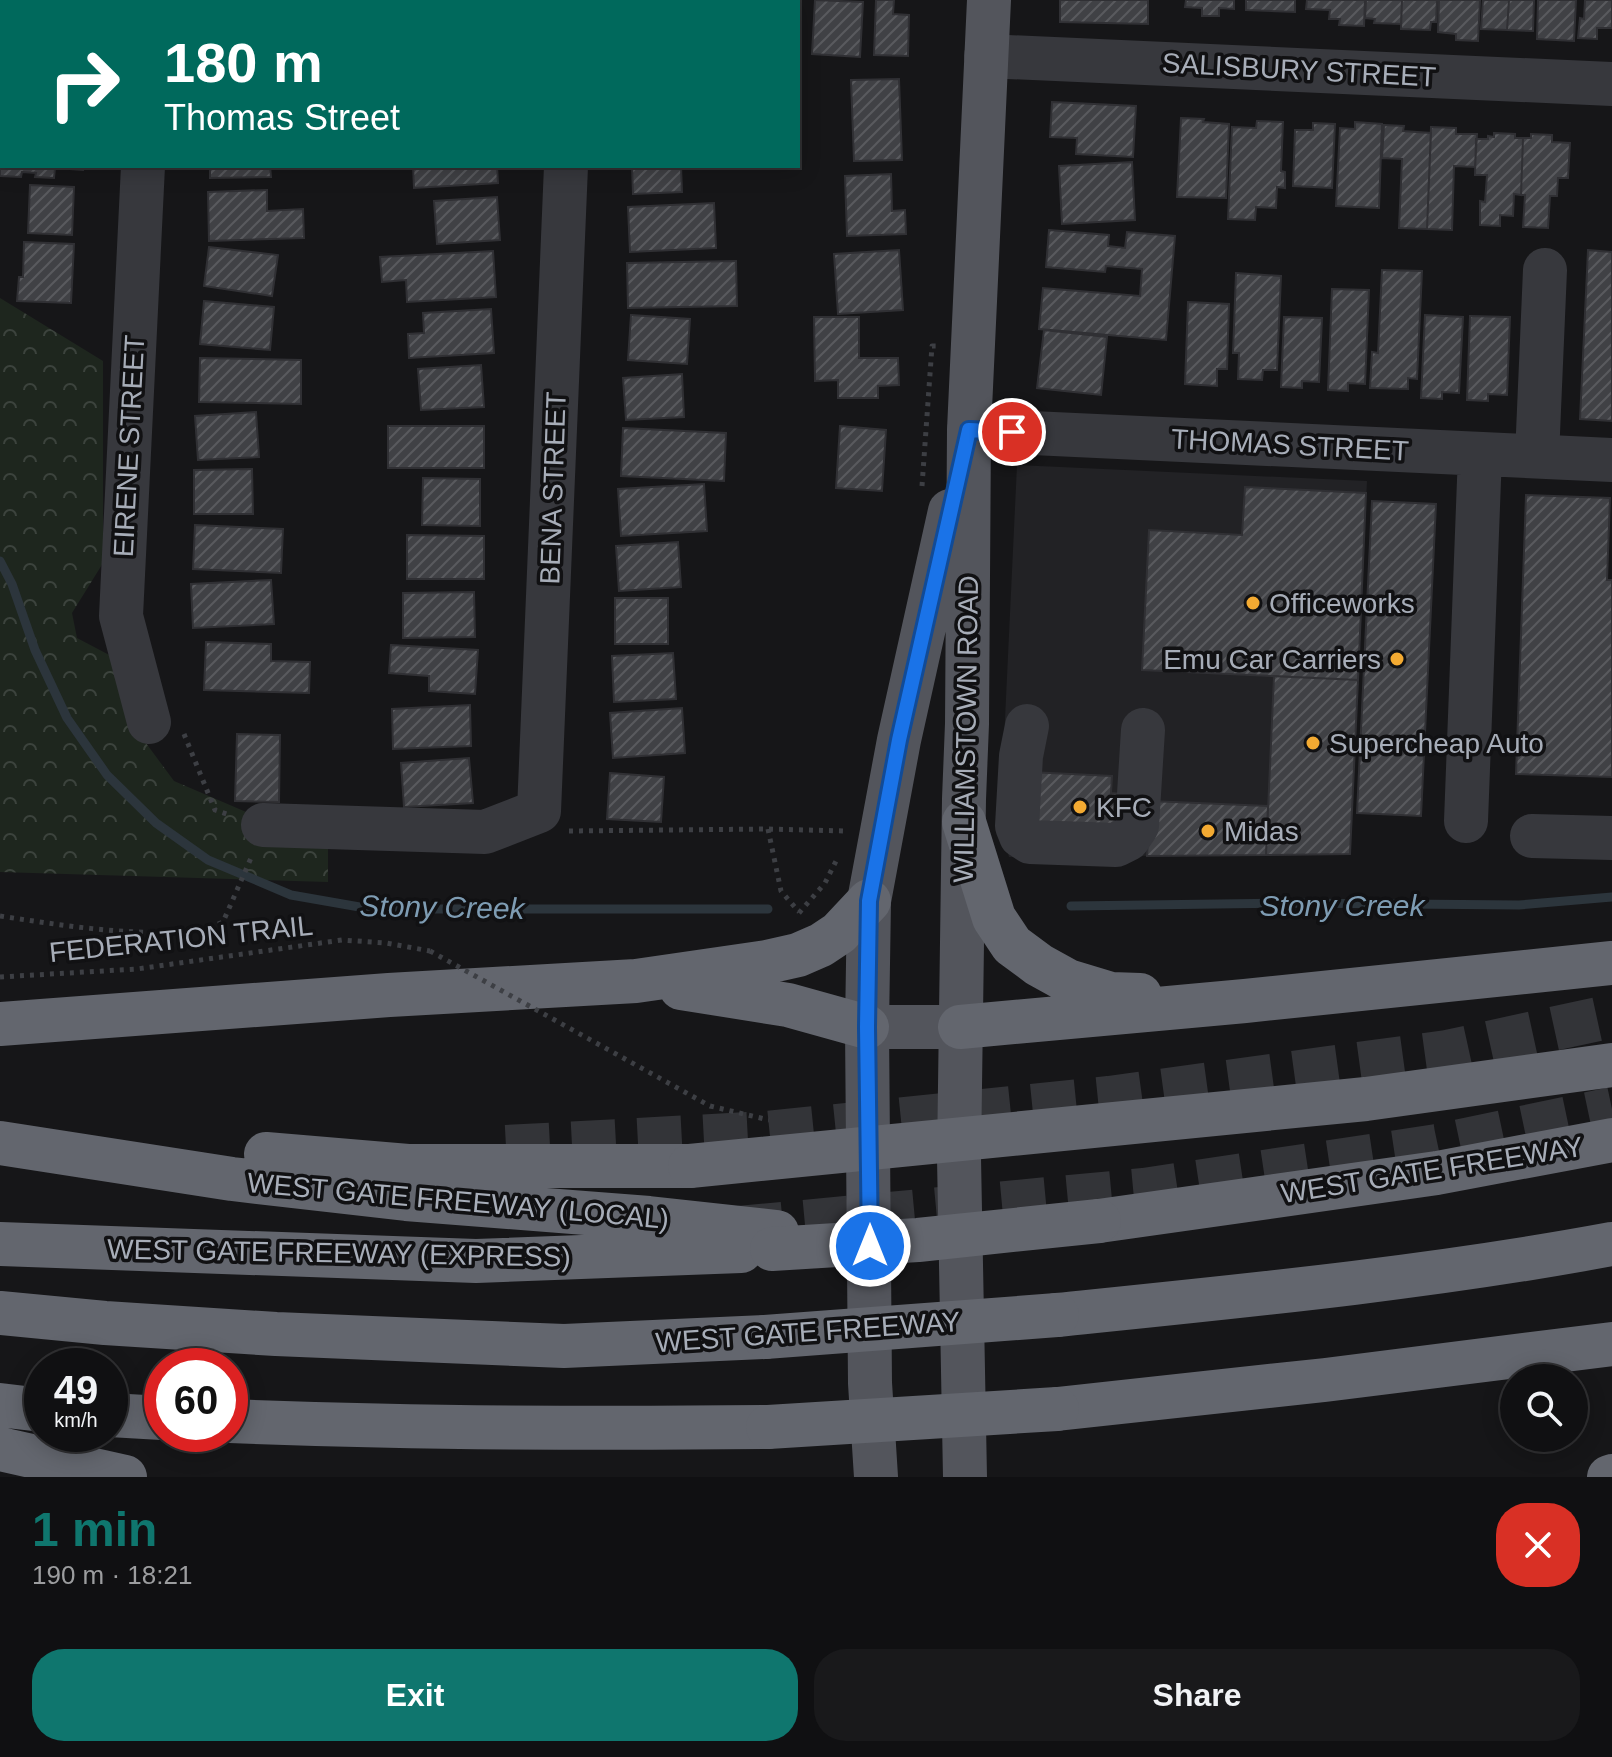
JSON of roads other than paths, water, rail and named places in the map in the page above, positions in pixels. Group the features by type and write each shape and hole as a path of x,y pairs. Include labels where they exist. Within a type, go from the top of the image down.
{"highway":[{"path":"964,822 994,918 1012,945 1039,965 1068,981 1111,994 1245,1001"},
{"path":"0,1024 374,996 636,981 798,955 839,933 869,901"},
{"path":"960,1027 1612,963"},
{"path":"636,981 788,1005 867,1027"},
{"path":"0,1133 408,1166 690,1166 1366,1099 1612,1065"},
{"name":"WEST GATE FREEWAY","path":"918,1240 1099,1221 1437,1173 1612,1140"},
{"name":"WEST GATE FREEWAY (LOCAL)","path":"0,1143 232,1179 374,1196 649,1218 774,1241 918,1240"},
{"name":"WEST GATE FREEWAY (EXPRESS)","path":"0,1244 476,1261 774,1241"},
{"name":"WEST GATE FREEWAY","path":"0,1313 276,1334 564,1346 765,1337 1057,1315 1300,1290 1555,1255 1612,1244"},
{"path":"248,1422 568,1429 768,1427 1057,1409 1612,1344"},
{"path":"0,1405 24,1408"},
{"path":"0,1449 125,1477"}],"main road":[{"name":"WILLIAMSTOWN ROAD","path":"965,1477 959,1158 968,709 969,430 989,0"},
{"name":"WILLIAMSTOWN ROAD","path":"876,1477 870,1383 869,901 899,740 969,430"},
{"path":"867,1027 960,1027"}],"street":[{"name":"SALISBURY STREET","path":"986,56 1612,84"},
{"name":"EIRENE STREET","path":"143,168 121,616 149,722"},
{"name":"BENA STREET","path":"262,828 485,832 539,811 566,168"},
{"path":"1537,456 1545,270"},
{"name":"THOMAS STREET","path":"969,430 1612,460"},
{"path":"1466,821 1480,454"},
{"path":"1027,726 1021,756 1017,826 1021,836 1030,842 1116,845 1128,839 1137,826 1143,730"},
{"path":"1532,836 1612,838"}],"waterway":[{"name":"Stony Creek","path":"0,561 12,584 35,650 67,718 107,775 156,823 208,860 291,895 371,909 768,909"},
{"name":"Stony Creek","path":"1071,906 1290,903 1519,905 1612,897"}],"tunnel":[{"path":"506,1147 767,1133 1109,1098 1447,1052 1612,1016"},
{"path":"739,1228 1144,1190 1437,1146 1612,1109"}],"place":[{"name":"Officeworks","path":"1253,603"},
{"name":"Emu Car Carriers","path":"1397,659"},
{"name":"Supercheap Auto","path":"1313,743"},
{"name":"KFC","path":"1080,807"},
{"name":"Midas","path":"1208,831"}]}
